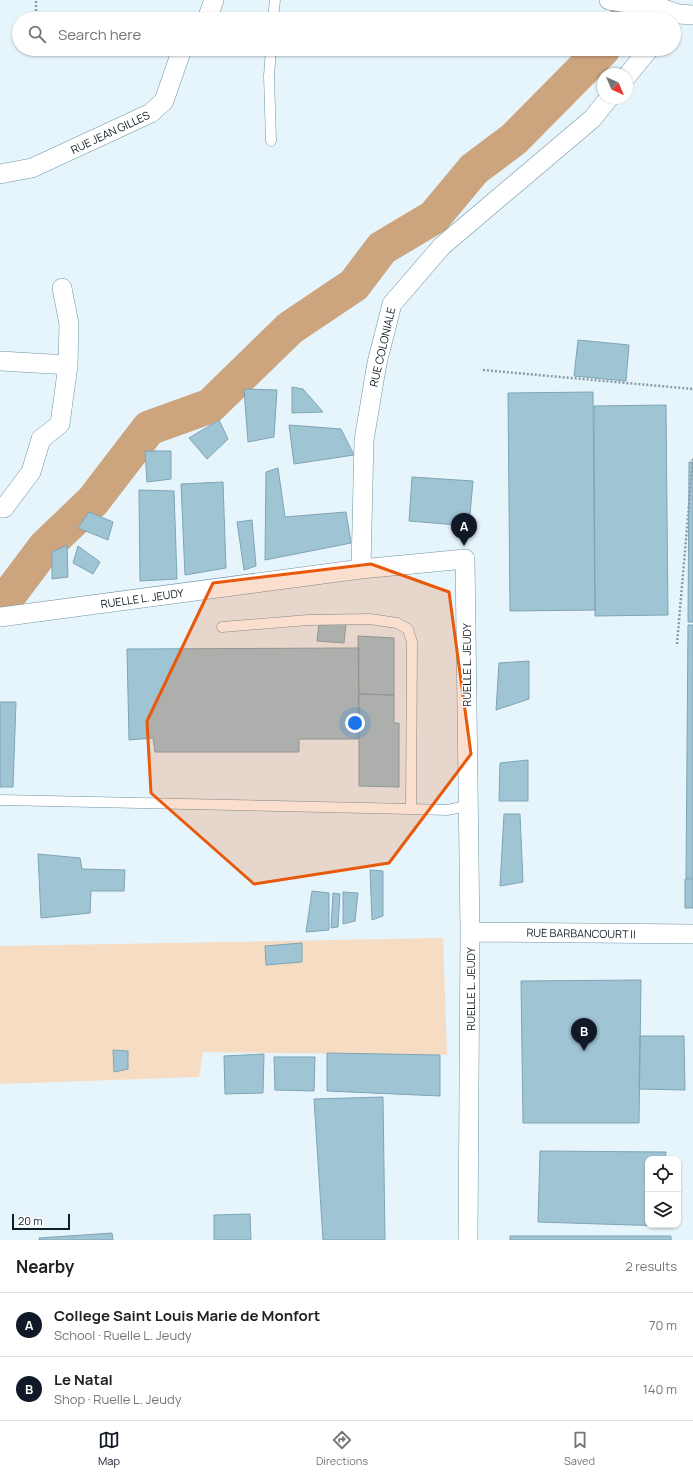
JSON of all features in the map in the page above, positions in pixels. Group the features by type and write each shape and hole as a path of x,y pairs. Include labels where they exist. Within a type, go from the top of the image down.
{"street":[{"path":"210,12 214,0"},
{"path":"617,1 667,12"},
{"name":"RUE JEAN GILLES","path":"0,174 32,168 152,113 164,101 180,56"},
{"path":"633,69 643,56"},
{"name":"RUE COLONIALE","path":"361,569 364,440 377,363 392,304 442,246 592,119 604,104"},
{"path":"4,508 31,472 41,439 60,424 68,365 69,324 62,288"},
{"path":"0,362 68,365"},
{"name":"RUELLE L. JEUDY","path":"0,617 361,569 465,559 467,806 470,932 468,1240"},
{"name":"RUE BARBANCOURT II","path":"470,932 693,934"}],"lane":[{"path":"274,12 275,0"},
{"path":"270,56 269,76 271,141"},
{"path":"222,627 308,620 370,619 397,622 408,629 412,642 411,810"},
{"path":"0,800 411,810 447,810 467,806"}],"path":[{"path":"36,0 36,12"},
{"path":"483,370 693,390"},
{"path":"677,644 693,458"}],"highlighted area":[{"path":"371,564 449,592 471,754 389,863 254,884 151,793 147,721 213,583"}],"shaded area":[{"path":"443,938 447,1055 203,1052 199,1077 0,1084 0,946"}],"building":[{"path":"578,340 629,345 626,381 574,376"},
{"path":"292,387 303,389 323,412 292,413"},
{"path":"244,389 277,390 274,437 248,442"},
{"path":"593,392 595,610 510,611 508,393"},
{"path":"666,405 668,615 595,616 594,406"},
{"path":"219,420 228,439 207,459 189,438"},
{"path":"289,425 341,429 354,455 294,464"},
{"path":"145,451 171,451 171,479 147,482"},
{"path":"689,462 693,462 693,622 688,622"},
{"path":"278,468 285,517 346,512 351,543 265,560 266,472"},
{"path":"412,477 473,481 469,526 409,521"},
{"path":"223,482 226,568 185,575 181,484"},
{"path":"139,490 174,491 177,579 140,581"},
{"path":"89,512 113,522 108,540 78,528"},
{"path":"252,520 256,566 244,570 237,522"},
{"path":"67,545 68,577 52,579 52,552"},
{"path":"78,546 100,562 93,574 73,563"},
{"path":"319,623 346,624 344,643 317,641"},
{"path":"688,625 693,625 693,878 686,878"},
{"path":"358,636 394,638 394,695 359,694"},
{"path":"359,648 358,739 299,739 299,752 155,752 153,738 129,740 127,649"},
{"path":"529,661 529,699 496,710 499,663"},
{"path":"359,694 394,695 394,723 399,723 399,787 359,786"},
{"path":"0,702 16,702 13,787 0,787"},
{"path":"528,760 528,801 499,801 500,763"},
{"path":"504,814 520,814 523,882 500,886"},
{"path":"38,854 80,858 82,869 125,870 124,891 91,891 90,913 41,918"},
{"path":"370,870 383,871 383,916 372,920"},
{"path":"685,879 693,879 693,908 685,908"},
{"path":"312,891 329,893 329,930 306,932"},
{"path":"343,892 358,893 355,921 343,924"},
{"path":"333,893 340,894 338,927 331,928"},
{"path":"302,943 302,962 266,965 265,946"},
{"path":"641,980 639,1123 523,1123 521,981"},
{"path":"640,1036 684,1036 685,1090 639,1089"},
{"path":"113,1050 128,1051 128,1069 114,1072"},
{"path":"327,1053 440,1055 440,1096 327,1091"},
{"path":"264,1054 263,1093 225,1094 224,1056"},
{"path":"274,1057 315,1057 314,1091 275,1090"},
{"path":"383,1097 385,1240 323,1240 314,1099"},
{"path":"540,1151 666,1152 665,1156 645,1156 645,1225 538,1222"},
{"path":"250,1214 251,1240 214,1240 214,1215"},
{"path":"112,1233 113,1240 39,1240 39,1238"},
{"path":"510,1236 671,1236 671,1240 510,1240"}],"waterway":[{"path":"632,12 641,0"},
{"path":"0,598 9,595 45,547 93,501 149,428 210,406 290,328 354,285 382,248 434,217 474,169 514,139 596,56"}],"place":[{"name":"College Saint Louis Marie de Monfort","path":"464,546"},
{"name":"Le Natal","path":"584,1051"}]}
